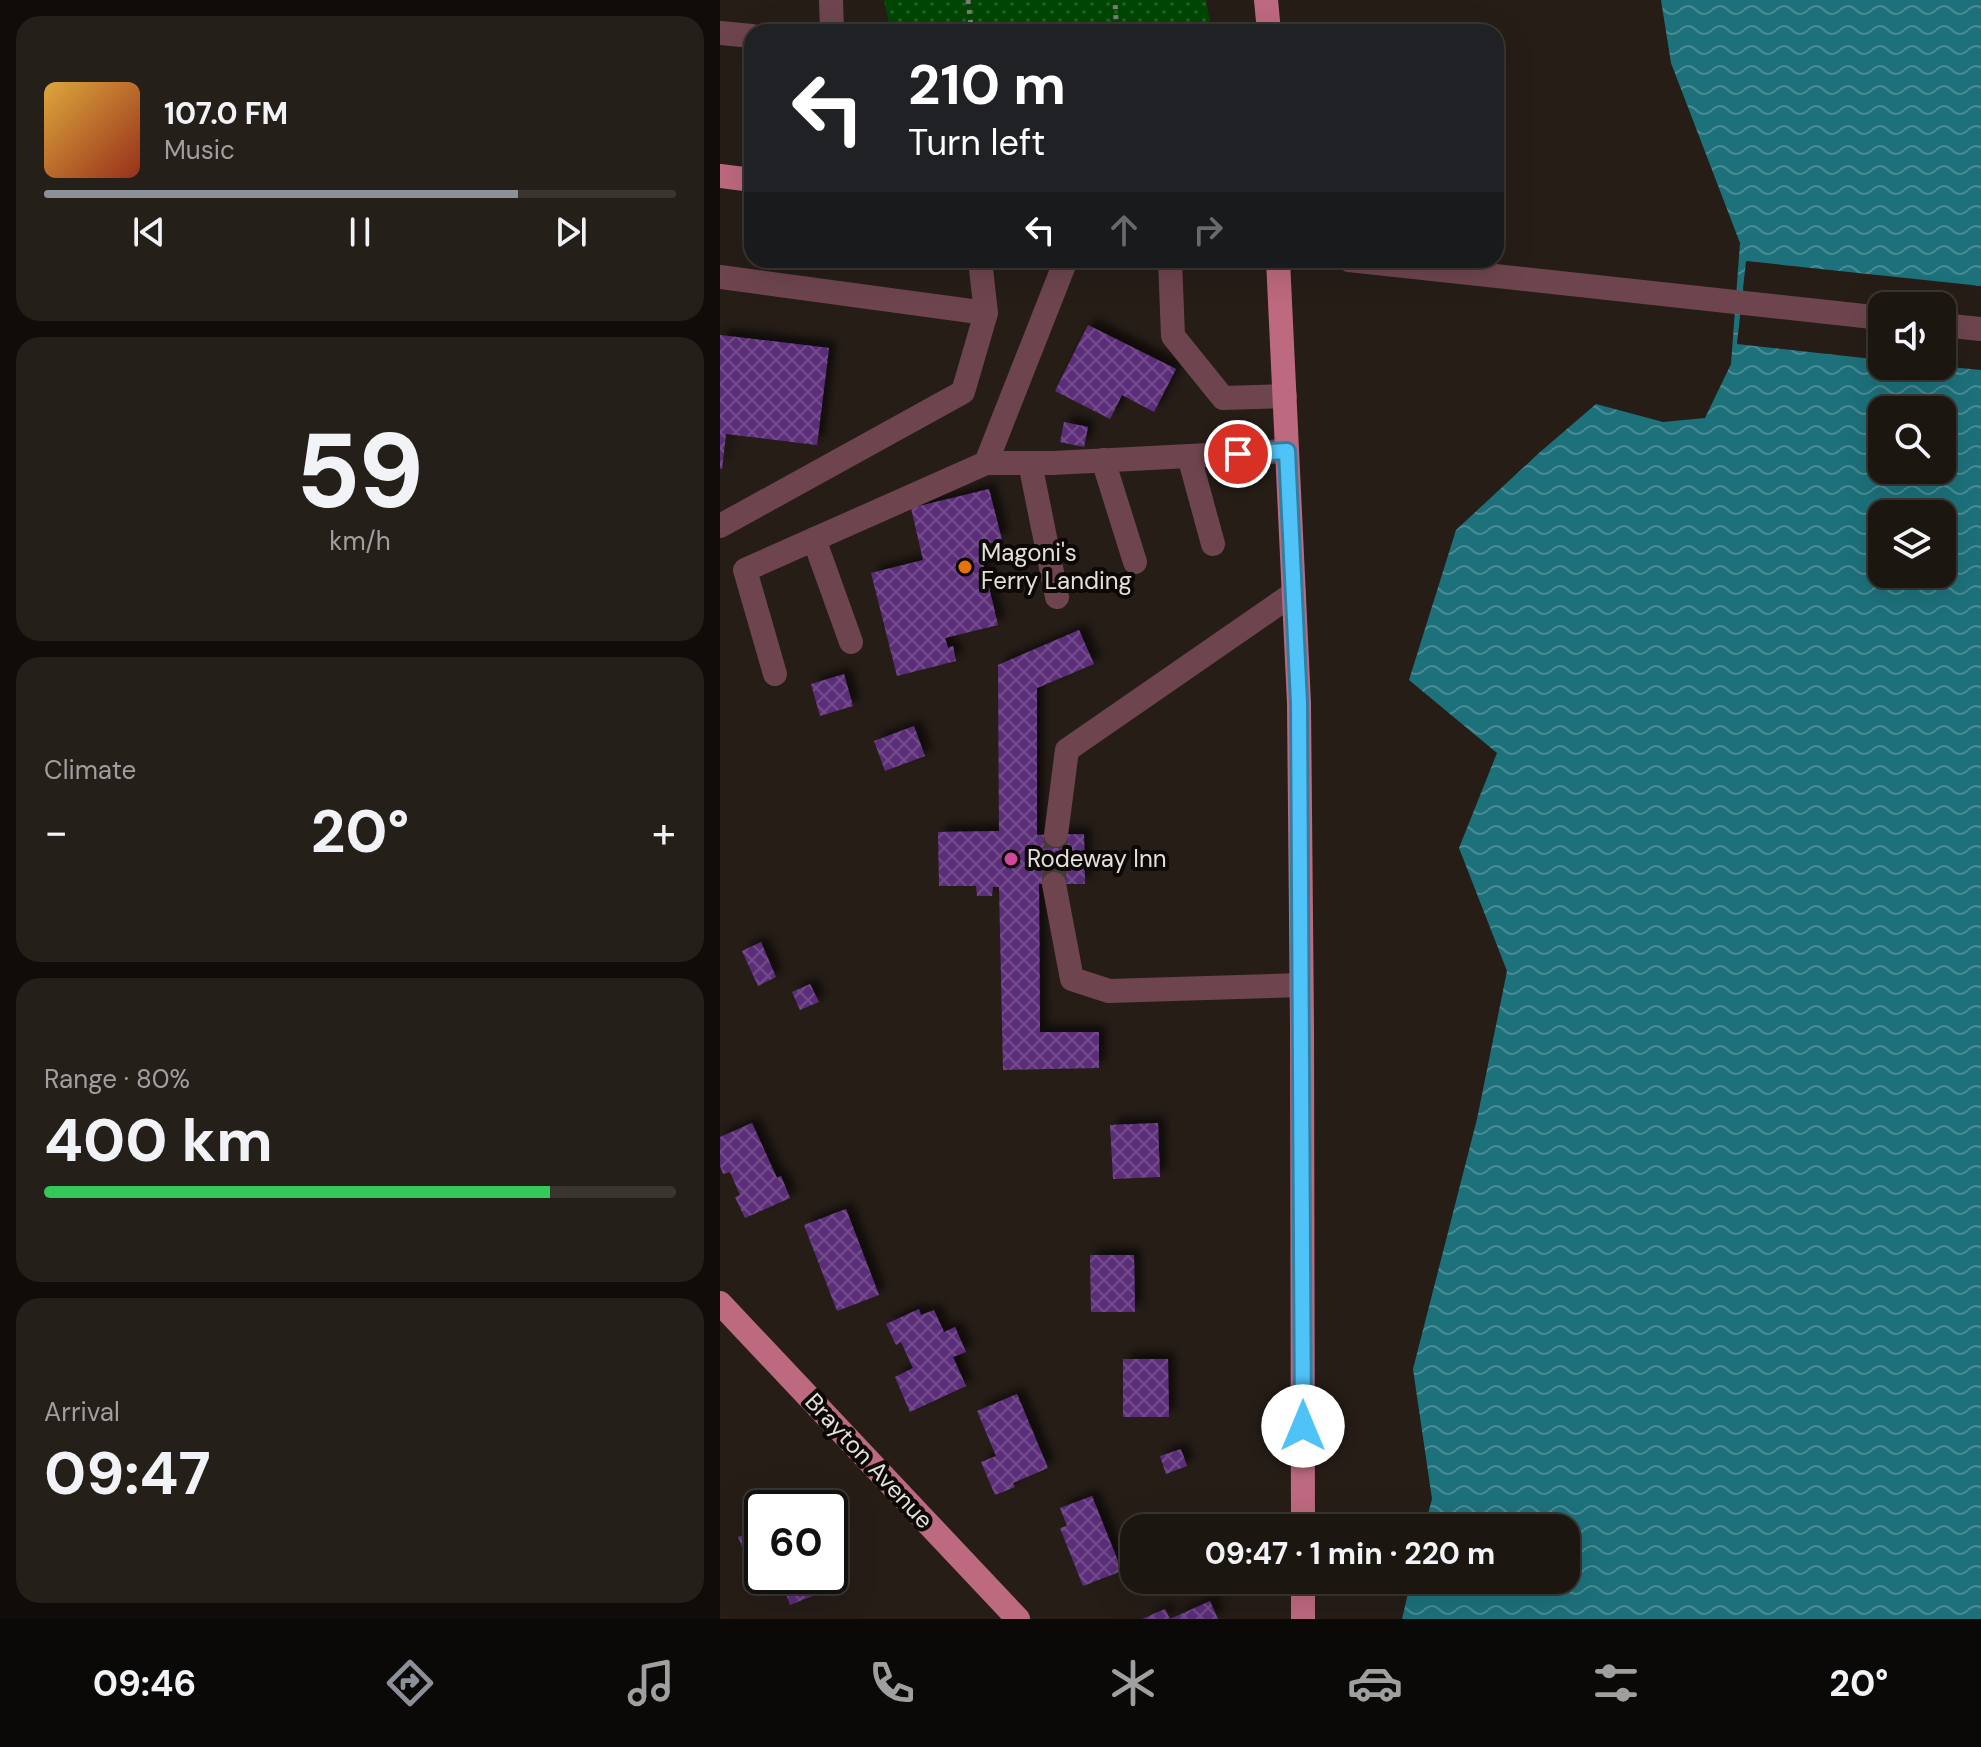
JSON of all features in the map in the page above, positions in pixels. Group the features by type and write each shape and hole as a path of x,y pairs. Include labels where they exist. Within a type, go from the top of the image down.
{"main road":[{"path":"1266,0 1268,24"},
{"path":"720,176 744,179"},
{"path":"1278,268 1299,703 1303,1514"},
{"name":"Brayton Avenue","path":"720,1303 1018,1619"},
{"path":"1303,1594 1303,1619"}],"street":[{"path":"831,0 832,24"},
{"path":"720,33 744,35"},
{"path":"720,526 963,392 986,313 981,268"},
{"path":"986,463 1063,268"},
{"path":"1170,268 1173,336 1223,398 1285,396"},
{"path":"1423,268 1868,316"},
{"path":"720,277 986,313"},
{"path":"1956,326 1981,329"},
{"path":"775,674 745,570 986,463 1287,451"},
{"path":"1189,456 1213,544"},
{"path":"1103,460 1135,562"},
{"path":"1030,463 1057,597"},
{"path":"814,539 851,642"},
{"path":"1056,835 1067,750 1294,593"},
{"path":"1054,884 1072,979 1109,991 1301,985"}],"path":[{"path":"968,0 970,24"},
{"path":"1111,24 1116,20 1115,0"}],"green space":[{"path":"884,0 1206,0 1210,24 889,24"}],"water":[{"path":"1661,0 1981,0 1981,1619 1402,1619 1408,1594 1580,1594 1580,1514 1428,1514 1432,1499 1413,1369 1477,1119 1507,971 1459,848 1497,753 1409,680 1456,530 1539,453 1596,404 1663,422 1705,418 1731,364 1740,243 1671,63"}],"pier":[{"path":"1746,261 1981,286 1981,370 1956,368 1956,292 1868,292 1868,358 1737,344"}],"building":[{"path":"1088,325 1176,369 1154,412 1122,395 1110,419 1055,391"},
{"path":"720,335 829,348 817,445 726,434 720,469"},
{"path":"1064,422 1088,427 1084,447 1060,442"},
{"path":"989,489 1002,540 979,546 998,625 945,638 948,648 953,646 956,661 897,676 871,573 923,560 911,508"},
{"name":"Rodeway Inn","path":"1079,630 1094,664 1037,688 1037,835 1084,834 1085,884 1039,884 1040,1032 1099,1032 1099,1068 1003,1070 999,887 993,887 992,896 977,896 976,886 939,886 938,832 999,831 998,665"},
{"path":"844,674 853,706 820,716 811,684"},
{"path":"914,726 925,756 885,771 874,741"},
{"path":"761,942 776,977 758,986 742,951"},
{"path":"810,984 819,1002 800,1010 792,992"},
{"path":"752,1123 777,1178 781,1176 790,1198 745,1218 735,1197 740,1195 730,1172 723,1174 720,1166 720,1137"},
{"path":"1158,1123 1160,1177 1113,1179 1110,1125"},
{"path":"846,1209 879,1295 837,1311 804,1225"},
{"path":"1090,1255 1134,1255 1135,1312 1091,1312"},
{"path":"919,1309 921,1315 934,1310 944,1332 955,1327 966,1352 953,1357 966,1386 910,1412 895,1377 913,1368 901,1342 896,1345 886,1324"},
{"path":"1123,1359 1168,1359 1169,1417 1123,1417"},
{"path":"1017,1394 1048,1468 1013,1483 1015,1487 995,1495 981,1462 996,1456 977,1411"},
{"path":"1181,1449 1187,1466 1166,1474 1160,1456"},
{"path":"1092,1496 1120,1572 1083,1586 1060,1528 1067,1526 1060,1508"},
{"path":"744,1534 744,1551 738,1537"},
{"path":"786,1594 818,1594 790,1605"},
{"path":"1210,1601 1218,1619 1170,1619"},
{"path":"1165,1609 1170,1619 1142,1619"}],"tunnel":[{"path":"1054,884 1056,835"}],"place":[{"name":"Magoni's Ferry Landing","path":"965,567"},
{"name":"Rodeway Inn","path":"1011,859"}],"route":[{"path":"1238,454 1287,451 1299,703 1303,1426"}]}
